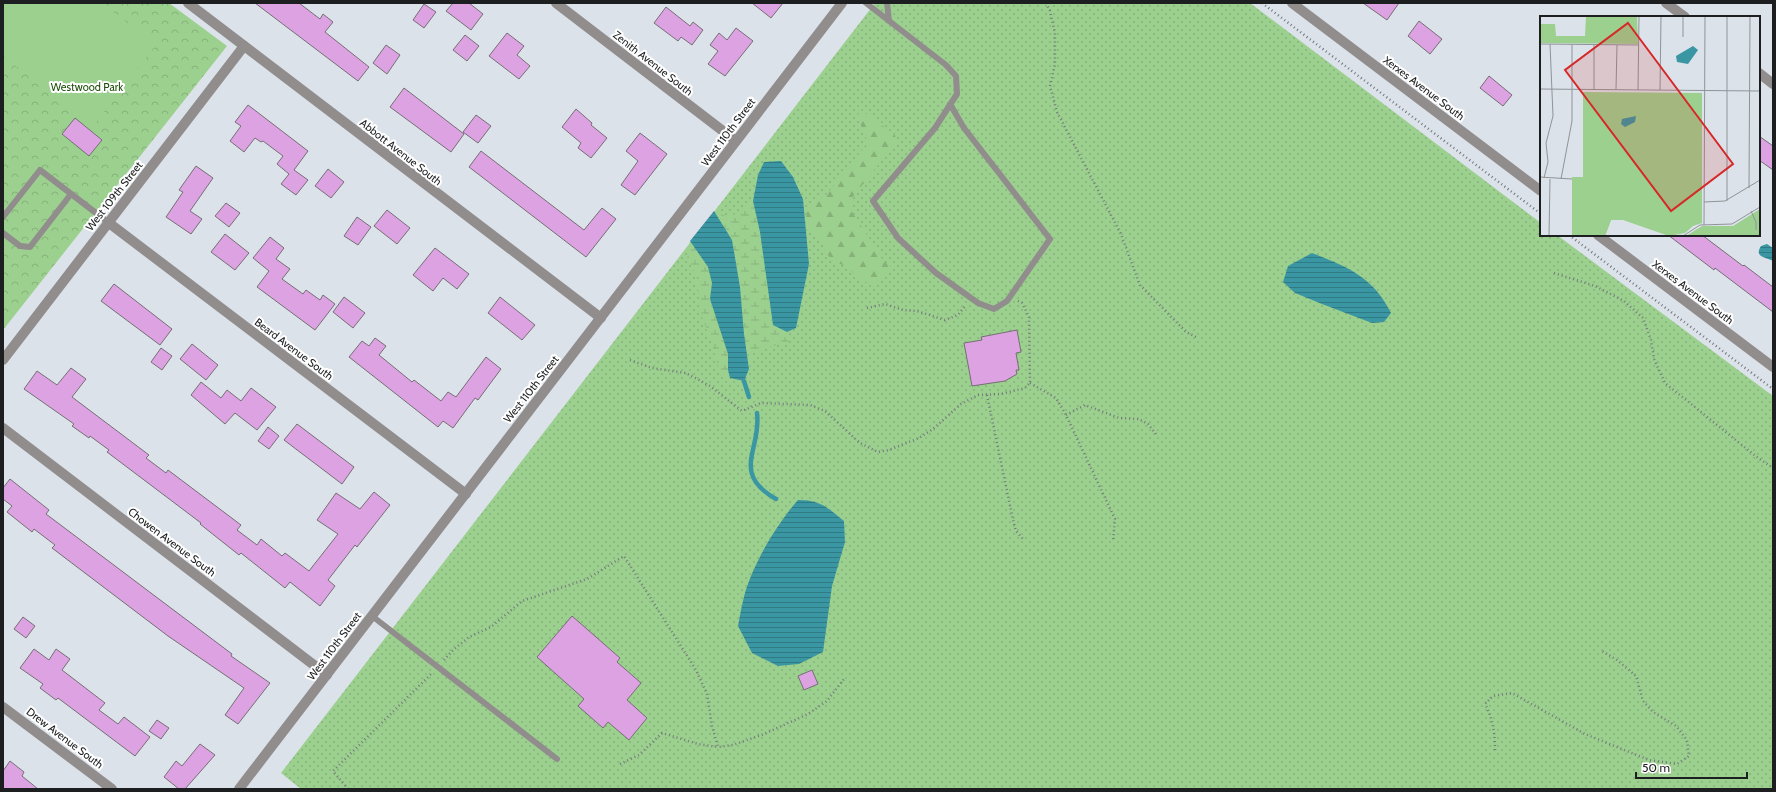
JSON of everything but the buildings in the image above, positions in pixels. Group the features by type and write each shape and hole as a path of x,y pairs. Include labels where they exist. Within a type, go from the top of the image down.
{"street":[{"name":"Abbott Avenue South","path":"188,3 601,318"},
{"name":"Zenith Avenue South","path":"556,3 736,141"},
{"name":"West 110th Street","path":"239,789 842,3"},
{"name":"Xerxes Avenue South","path":"1292,3 1540,191"},
{"path":"1666,3 1683,16"},
{"name":"West 109th Street","path":"3,360 244,46"},
{"path":"1760,74 1773,84"},
{"name":"Beard Avenue South","path":"109,223 466,494"},
{"name":"Xerxes Avenue South","path":"1599,236 1773,367"},
{"name":"Chowen Avenue South","path":"3,428 327,675"},
{"name":"Drew Avenue South","path":"3,706 112,789"}],"lane":[{"path":"866,3 946,65 956,76 957,94 950,104 935,128 873,201 898,238 936,273 978,303 994,309 1007,301 1050,239 964,128 950,104"},
{"path":"887,3 889,21"},
{"path":"3,217 40,170 109,223"},
{"path":"3,233 20,246 30,247 71,194"},
{"path":"372,616 557,758"}],"path":[{"path":"1046,3 1050,10 1055,33 1055,64 1050,86 1057,112 1121,234 1140,285 1186,332 1198,338"},
{"path":"1262,3 1540,213"},
{"path":"1569,236 1773,389"},
{"path":"1554,273 1595,286 1624,301 1643,318 1652,340 1654,359 1665,383 1758,458 1773,468"},
{"path":"630,360 652,368 686,373 710,386 742,411 761,403 810,405 826,411 860,443 878,452 889,450 919,438 961,404 978,395 1001,394 1025,388 1030,383 1029,317 1022,303 1011,296"},
{"path":"867,308 885,304 903,310 918,311 945,320 958,315 971,298"},
{"path":"1030,383 1056,398 1066,414 1114,519 1112,541"},
{"path":"987,394 1013,520 1016,531 1023,538"},
{"path":"1066,414 1085,405 1119,418 1139,420 1148,424 1156,434"},
{"path":"348,789 333,771 438,667 453,650 469,636 492,627 522,601 587,579 624,556 696,670 707,694 712,726 718,747"},
{"path":"1495,750 1495,737 1491,714 1485,704 1492,696 1512,693 1585,734 1648,760 1676,764 1689,756 1688,740 1676,726 1653,712 1643,701 1636,676 1617,660 1602,651"},
{"path":"620,764 639,755 662,733 698,744 718,747 733,746 808,714 828,701 844,679"}],"green space":[{"name":"Westwood Park","path":"3,3 169,3 227,46 3,330"},
{"path":"3,3 102,3 156,45 93,126 3,56"},
{"path":"875,3 1250,3 1540,222 1540,236 1558,236 1773,396 1773,789 301,789 281,773"},
{"path":"861,110 895,135 896,142 852,198 855,204 849,207 882,259 891,266 875,287 859,278 845,266 833,261 827,254 822,243 810,232 805,221 809,204 826,195 868,142 857,116"},
{"path":"753,201 760,232 773,324 787,332 789,342 769,347 752,354 749,369 740,287 732,240 714,211 728,217 742,211"},
{"path":"690,241 708,267 712,283 710,299 728,354 728,370 730,378 721,377 712,344 702,317 696,275 687,256"}],"water":[{"path":"781,161 793,177 803,199 809,264 796,328 787,332 773,325 760,232 753,201 758,175 764,162"},
{"path":"714,211 732,240 740,287 749,369 744,381 730,378 728,370 728,354 710,299 712,283 708,267 690,241"},
{"path":"1767,244 1773,248 1773,261 1760,255 1759,250 1761,246"},
{"path":"1312,253 1337,263 1368,282 1376,290 1391,313 1384,322 1372,323 1322,304 1295,293 1283,282 1288,266"},
{"path":"798,500 812,501 823,505 844,521 845,542 832,586 823,652 799,664 778,666 752,653 738,626 745,593 760,556 782,520"}],"waterway":[{"path":"744,381 749,397"},
{"path":"757,413 756,438 751,460 751,470 754,480 762,489 776,499"}]}
